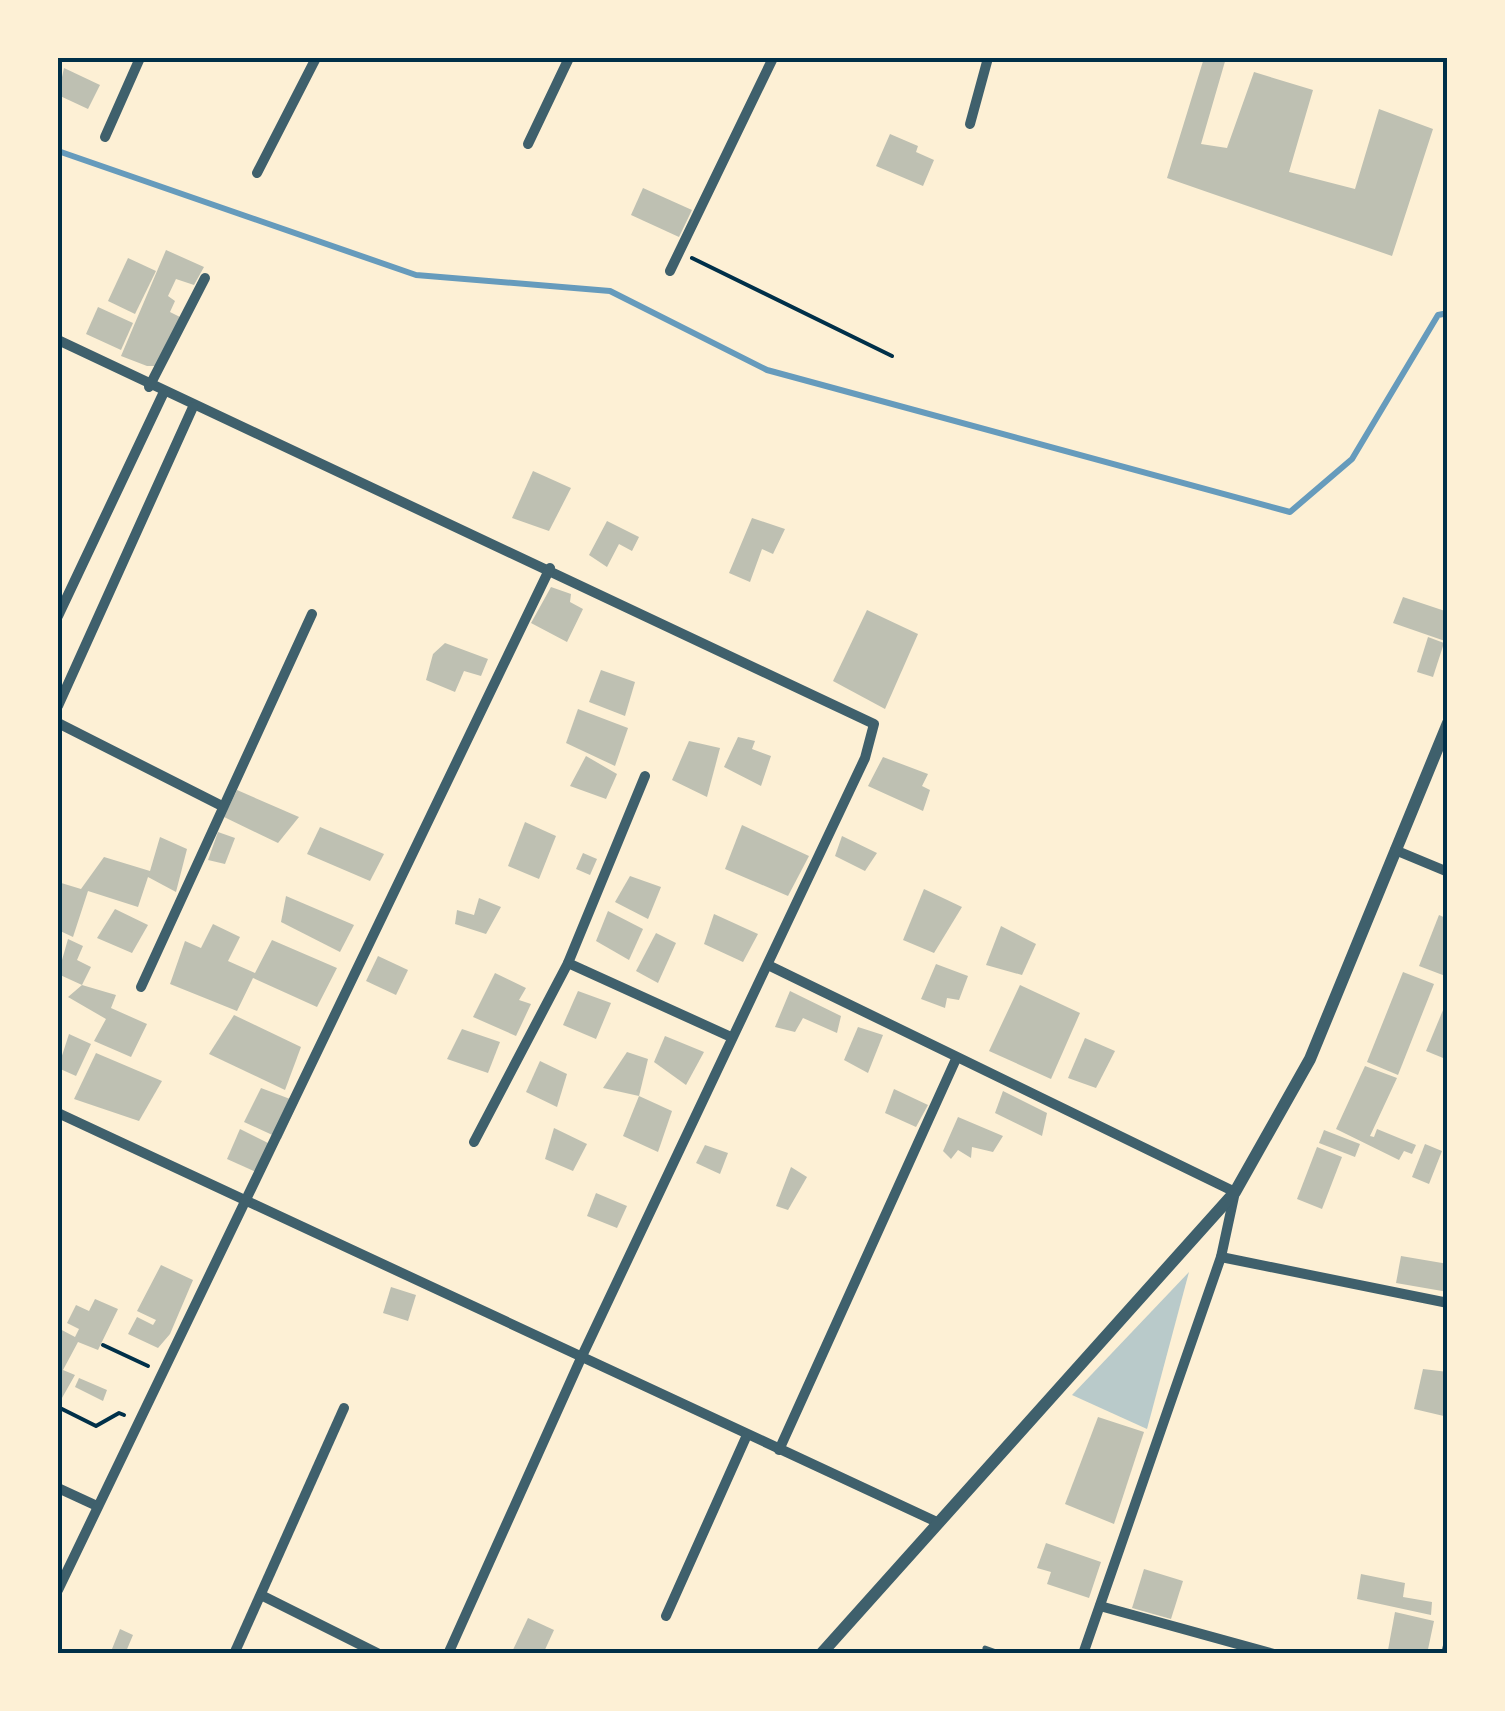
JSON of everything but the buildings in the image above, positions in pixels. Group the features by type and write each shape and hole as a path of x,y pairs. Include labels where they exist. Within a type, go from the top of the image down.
{"street":[{"path":"105,137 140,58"},
{"path":"257,173 316,58"},
{"path":"528,144 569,58"},
{"path":"670,270 773,58"},
{"path":"970,124 988,58"},
{"path":"149,387 205,278"},
{"path":"58,340 163,394 550,568 874,724 866,758 582,1356 448,1654"},
{"path":"58,616 163,394"},
{"path":"58,706 193,407"},
{"path":"58,1590 242,1200 550,568"},
{"path":"141,987 312,614"},
{"path":"58,723 222,806"},
{"path":"821,1654 1235,1192 1310,1059 1448,723"},
{"path":"474,1142 568,964 645,776"},
{"path":"1395,850 1448,872"},
{"path":"568,964 731,1038"},
{"path":"768,965 1235,1192"},
{"path":"779,1450 956,1059"},
{"path":"58,1113 939,1523"},
{"path":"1083,1654 1221,1257 1235,1192"},
{"path":"1221,1257 1448,1303"},
{"path":"234,1654 344,1408"},
{"path":"666,1616 747,1435"},
{"path":"58,1488 97,1506"},
{"path":"260,1595 379,1654"},
{"path":"1100,1606 1274,1654"}],"lane":[{"path":"985,1648 1002,1654"}],"path":[{"path":"679,251 892,356"},
{"path":"103,1345 161,1372"},
{"path":"58,1406 96,1426 119,1413 138,1421"}],"shaded area":[{"path":"1189,1272 1147,1429 1072,1395"}],"waterway":[{"path":"58,151 416,275 610,291 767,370 1290,512 1352,459 1438,315 1448,313"}]}
